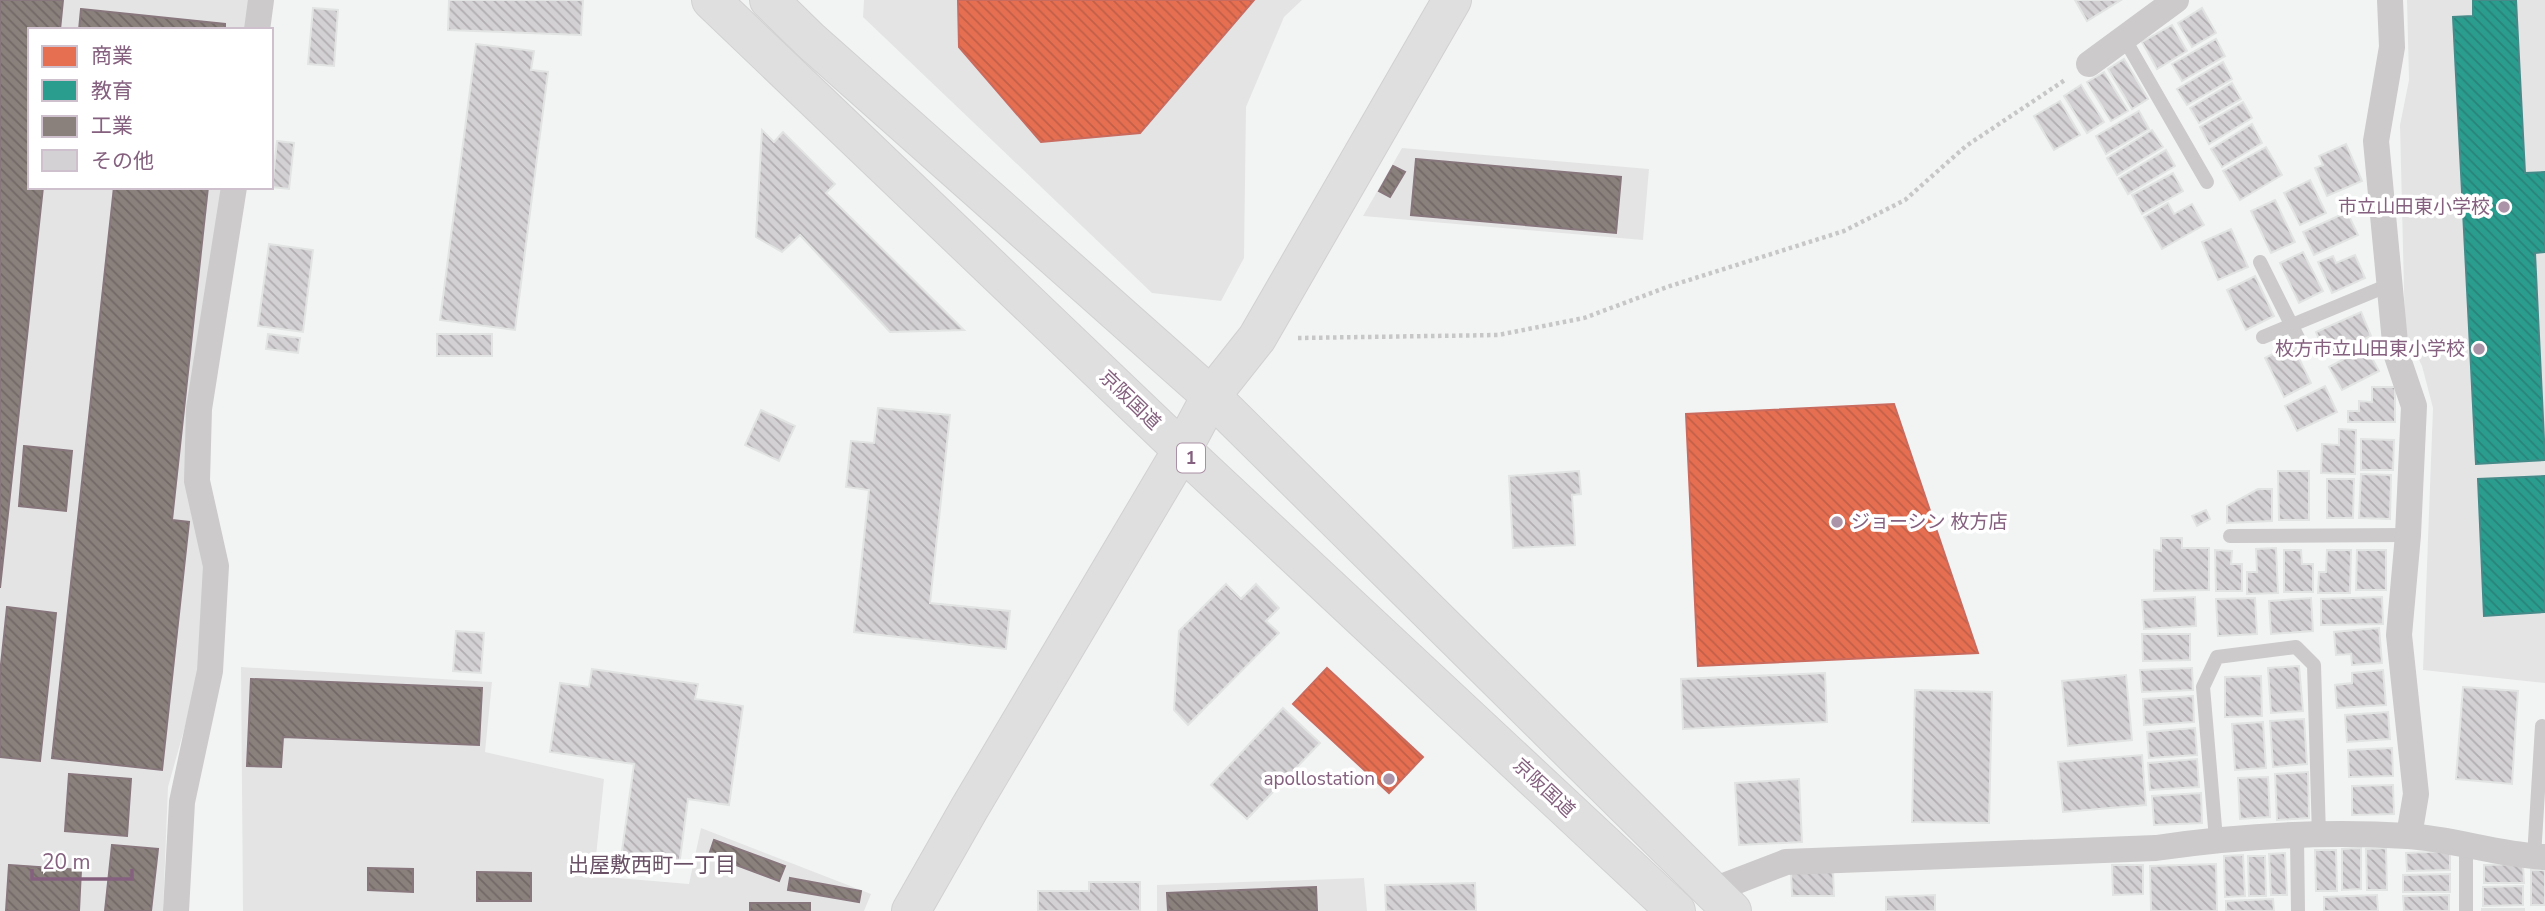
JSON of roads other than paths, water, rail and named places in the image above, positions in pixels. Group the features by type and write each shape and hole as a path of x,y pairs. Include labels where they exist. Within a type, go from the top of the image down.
{"main road":[{"name":"京阪国道","path":"711,0 1182,450 1676,911"},
{"path":"769,0 1211,396 1722,901"},
{"path":"911,911 1182,450 1211,396 1258,338 1452,0"}],"street":[{"path":"257,28 261,0"},
{"path":"2089,64 2176,0"},
{"path":"2390,0 2392,47 2376,141 2396,354 2414,406 2408,535 2399,635 2416,794 2409,836"},
{"path":"176,911 182,802 210,671 216,566 197,481 199,409 234,189"},
{"path":"1722,901 1786,862 2157,848 2216,839 2308,836 2409,836 2540,857"}],"lane":[{"path":"2124,38 2207,182"},
{"path":"2260,262 2303,348"},
{"path":"2263,337 2389,285"},
{"path":"2230,536 2408,535"},
{"path":"2216,839 2203,687 2217,657 2296,647 2314,665 2308,836 2298,911"},
{"path":"2540,857 2542,726"},
{"path":"2466,845 2466,911"}],"place":[{"name":"市立山田東小学校","path":"2504,207"},
{"name":"枚方市立山田東小学校","path":"2479,349"},
{"name":"ジョーシン 枚方店","path":"1837,522"},
{"name":"apollostation","path":"1389,779"}],"district":[{"name":"出屋敷西町一丁目","path":"652,865"}]}
